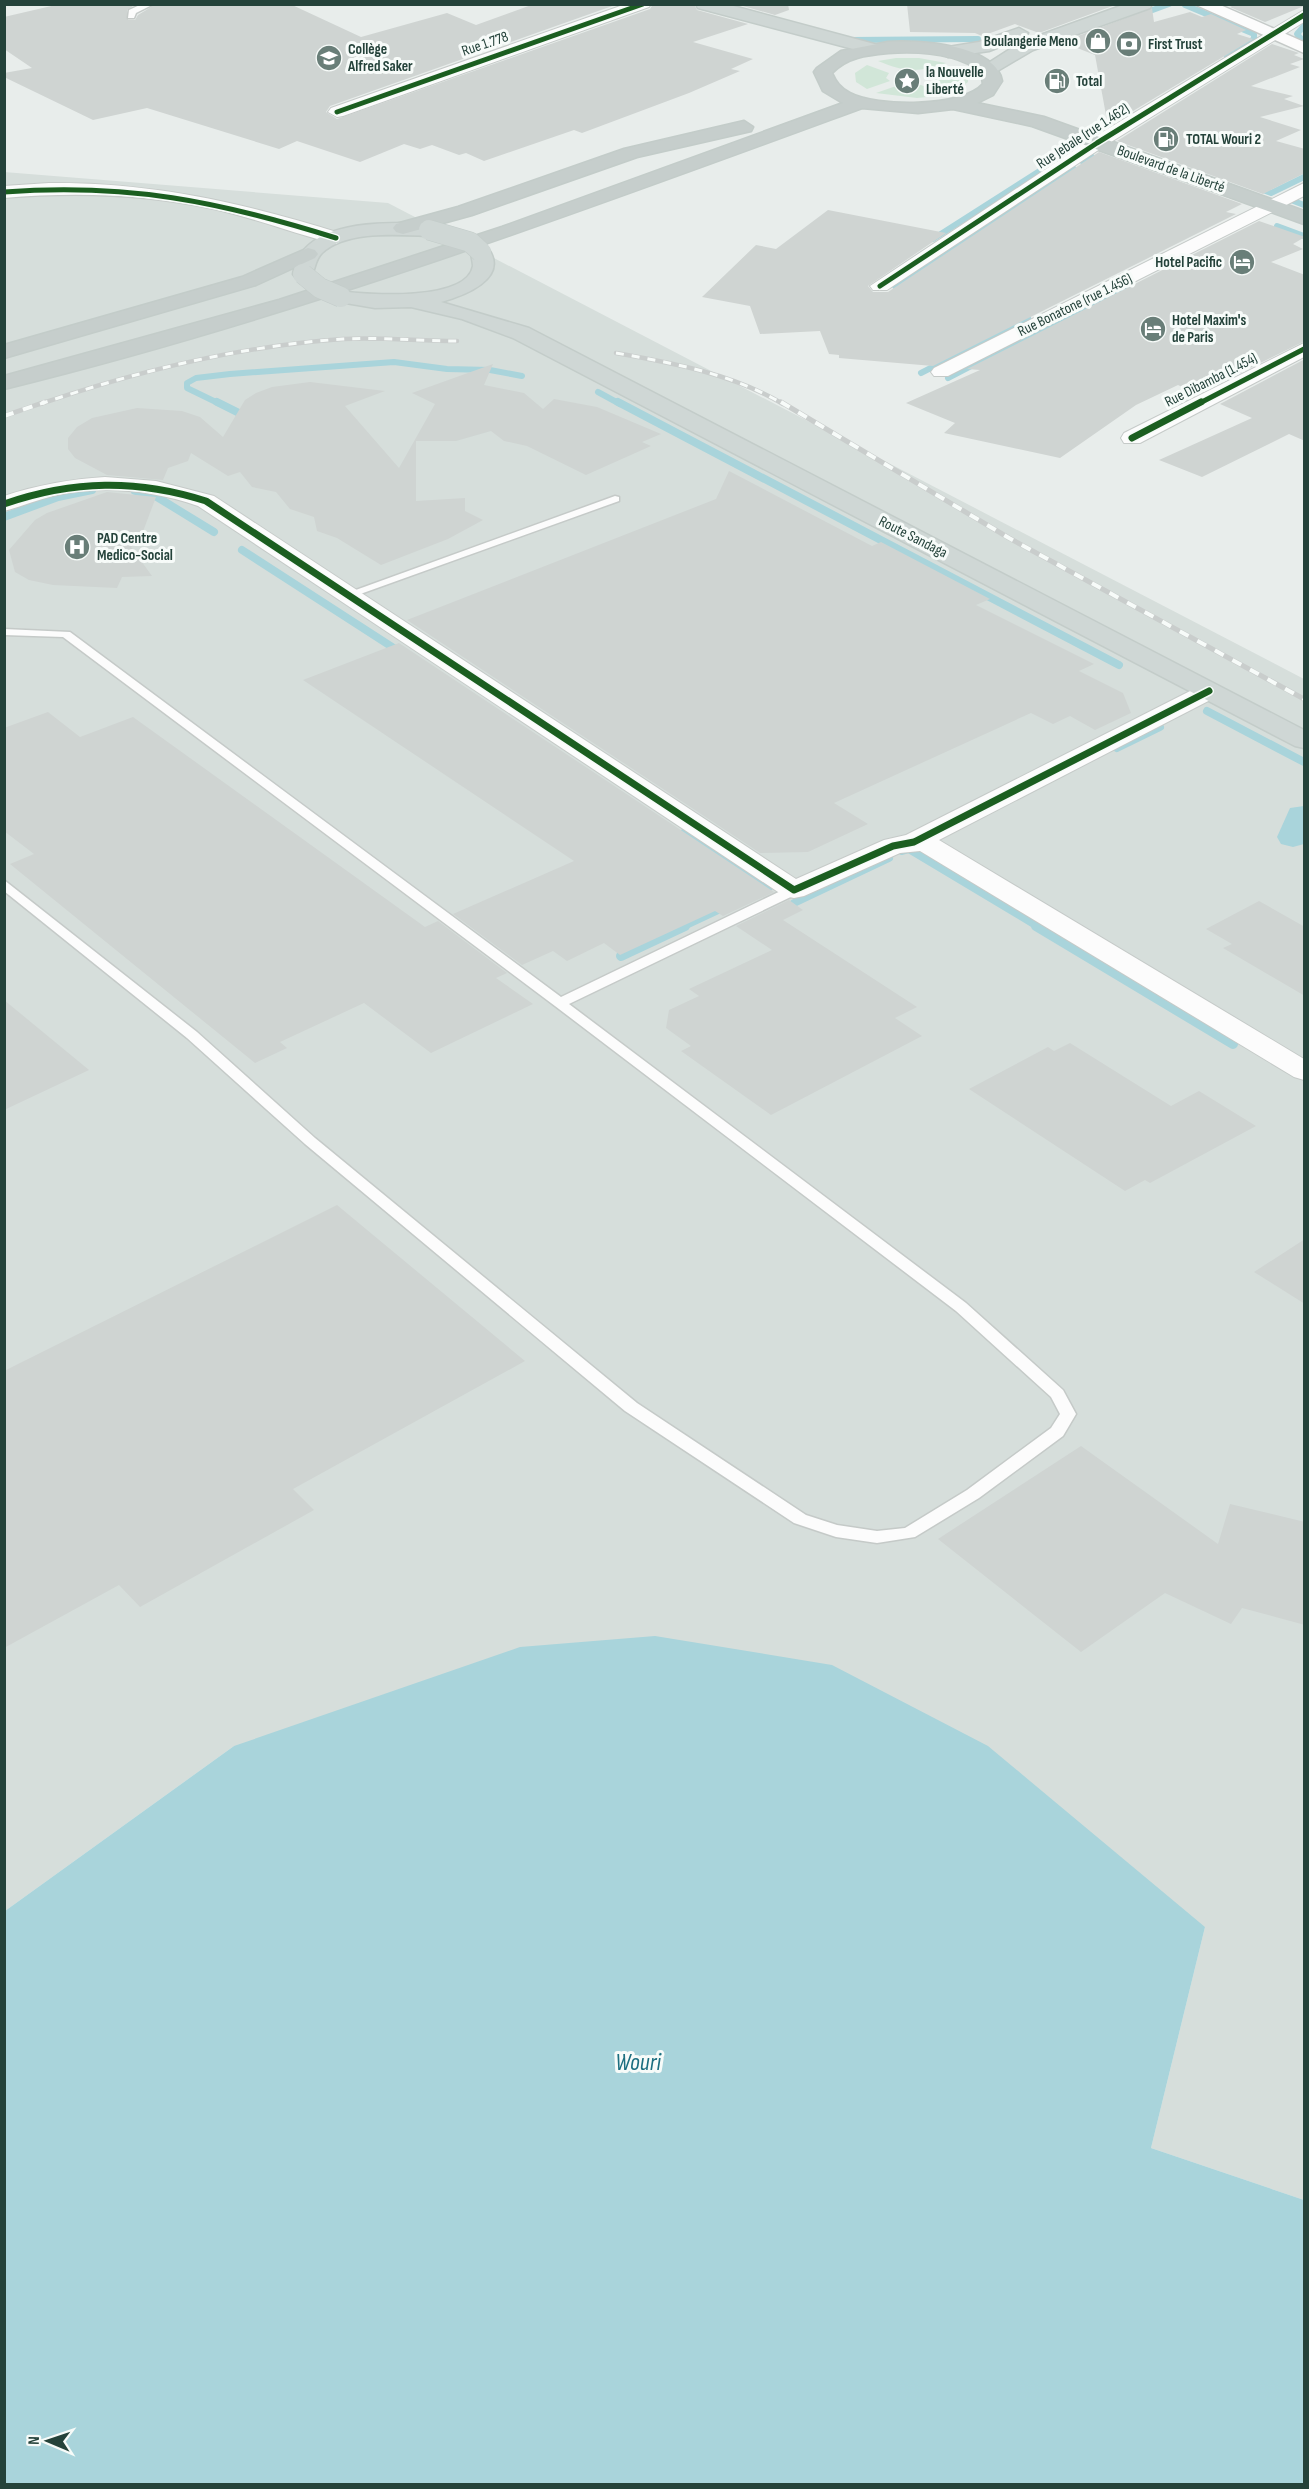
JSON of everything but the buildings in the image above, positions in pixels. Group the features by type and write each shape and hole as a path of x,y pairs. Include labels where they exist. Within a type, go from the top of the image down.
{"highway":[{"path":"915,48 948,52 972,59 988,69 993,76 993,83 988,90 954,104 908,108 853,100 831,89 823,81 819,58 840,58 872,49 915,48"},
{"name":"Boulevard de la Liberté","path":"988,90 1037,121"},
{"path":"403,228 465,211 631,153 853,100"},
{"path":"484,257 691,178 853,100"},
{"name":"Boulevard de la Liberté","path":"954,104 1037,121 1305,218"},
{"path":"374,254 486,219 781,118"},
{"path":"4,383 285,304 509,231 803,124"},
{"path":"4,352 305,264"},
{"path":"4,366 329,268"},
{"path":"4,400 307,312 363,301"}],"main road":[{"path":"704,4 759,21 872,49"},
{"path":"948,52 983,47 1097,4"},
{"path":"988,69 1027,46 1144,4"},
{"path":"759,21 819,58"},
{"path":"403,228 429,230 470,242 484,257 483,272 473,282 448,294 413,301 363,301 323,291 310,283 305,264 336,238 356,232 403,228"},
{"path":"473,282 484,307 522,333"},
{"path":"413,301 469,315 522,333"},
{"name":"Route Sandaga","path":"522,333 1305,740"}],"street":[{"name":"Rue 1.778","path":"338,112 643,4"},
{"path":"1202,4 1305,48"},
{"name":"Rue Jebale (rue 1.462)","path":"880,286 1098,143 1305,15"},
{"path":"4,192 86,187 197,198 263,214 336,238"},
{"name":"Rue Bonatone (rue 1.456)","path":"941,372 1305,189"},
{"name":"Rue Dibamba (1.454)","path":"1132,438 1305,349"},
{"path":"4,504 30,494 86,484 137,483 177,490 206,501 794,890 893,846 914,842 1209,691"},
{"path":"914,842 927,844 1305,1071"}],"lane":[{"path":"131,16 132,12 150,4"},
{"path":"348,595 615,499"},
{"path":"4,632 66,634 560,1003 961,1307 1057,1394 1068,1414 1057,1432 973,1494 909,1533 877,1537 836,1531 800,1520 631,1407 336,1163 192,1035 108,970 4,884"},
{"path":"560,1003 794,890"}],"shaded area":[{"path":"4,172 388,203 1304,679 1304,2200 1151,2148 1205,1927 234,1746 5,1911"}],"green space":[{"path":"919,58 946,63 912,70 878,61"},
{"path":"867,65 889,73 886,78 890,81 867,89 856,82 855,73"},
{"path":"956,67 968,78 968,82 956,91 930,83 934,79 930,75"},
{"path":"899,85 921,85 946,95 917,98 876,93"}],"water":[{"name":"Wouri","path":"655,1636 832,1665 988,1746 1205,1927 1151,2148 1304,2200 1304,2484 5,2484 5,1911 234,1746 520,1647"}],"waterway":[{"path":"1139,15 1169,4"},
{"path":"1185,5 1254,34 1254,39 1227,56"},
{"path":"1304,26 1297,34 1304,42"},
{"path":"849,40 978,39"},
{"path":"933,239 1071,151"},
{"path":"1083,162 1092,157"},
{"path":"895,286 1073,168"},
{"path":"1255,187 1271,193 1304,177"},
{"path":"1304,193 1291,200 1304,205"},
{"path":"1277,226 1304,236"},
{"path":"948,378 1129,284"},
{"path":"921,373 1028,318"},
{"path":"220,404 187,388 187,383 196,378 230,374 394,362 447,369 490,370 522,376"},
{"path":"598,392 620,404"},
{"path":"217,402 241,414 247,422"},
{"path":"618,402 1119,665"},
{"path":"4,517 58,497 92,490"},
{"path":"135,491 157,497 214,532"},
{"path":"242,550 403,654"},
{"path":"1207,711 1304,762"},
{"path":"1117,748 1160,727"},
{"path":"1293,837 1302,815"},
{"path":"684,833 769,887 756,892"},
{"path":"902,851 909,849 1039,927"},
{"path":"794,903 889,858"},
{"path":"682,927 729,905"},
{"path":"621,956 685,926"},
{"path":"1036,926 1233,1044"}],"railway":[{"path":"40,404 152,371 266,347 343,339 457,341"},
{"path":"616,353 723,377 783,404"},
{"path":"4,416 45,402"},
{"path":"781,402 1009,538 1304,699"}],"cycle path":[{"path":"337,112 643,4"},
{"path":"880,286 1097,143 1304,15"},
{"path":"4,192 91,188 173,196 252,213 336,238"},
{"path":"1132,438 1304,349"},
{"path":"4,504 54,489 105,483 156,487 206,501 794,890 893,846 914,842 1209,691"}],"place":[{"name":"Boulangerie Meno","path":"1098,41"},
{"name":"First Trust","path":"1129,44"},
{"name":"Collège Alfred Saker","path":"329,58"},
{"name":"la Nouvelle Liberté","path":"907,81"},
{"name":"Total","path":"1057,81"},
{"name":"TOTAL Wouri 2","path":"1166,139"},
{"name":"Hotel Pacific","path":"1242,262"},
{"name":"Hotel Maxim's de Paris","path":"1153,329"},
{"name":"PAD Centre Medico-Social","path":"77,547"}]}
